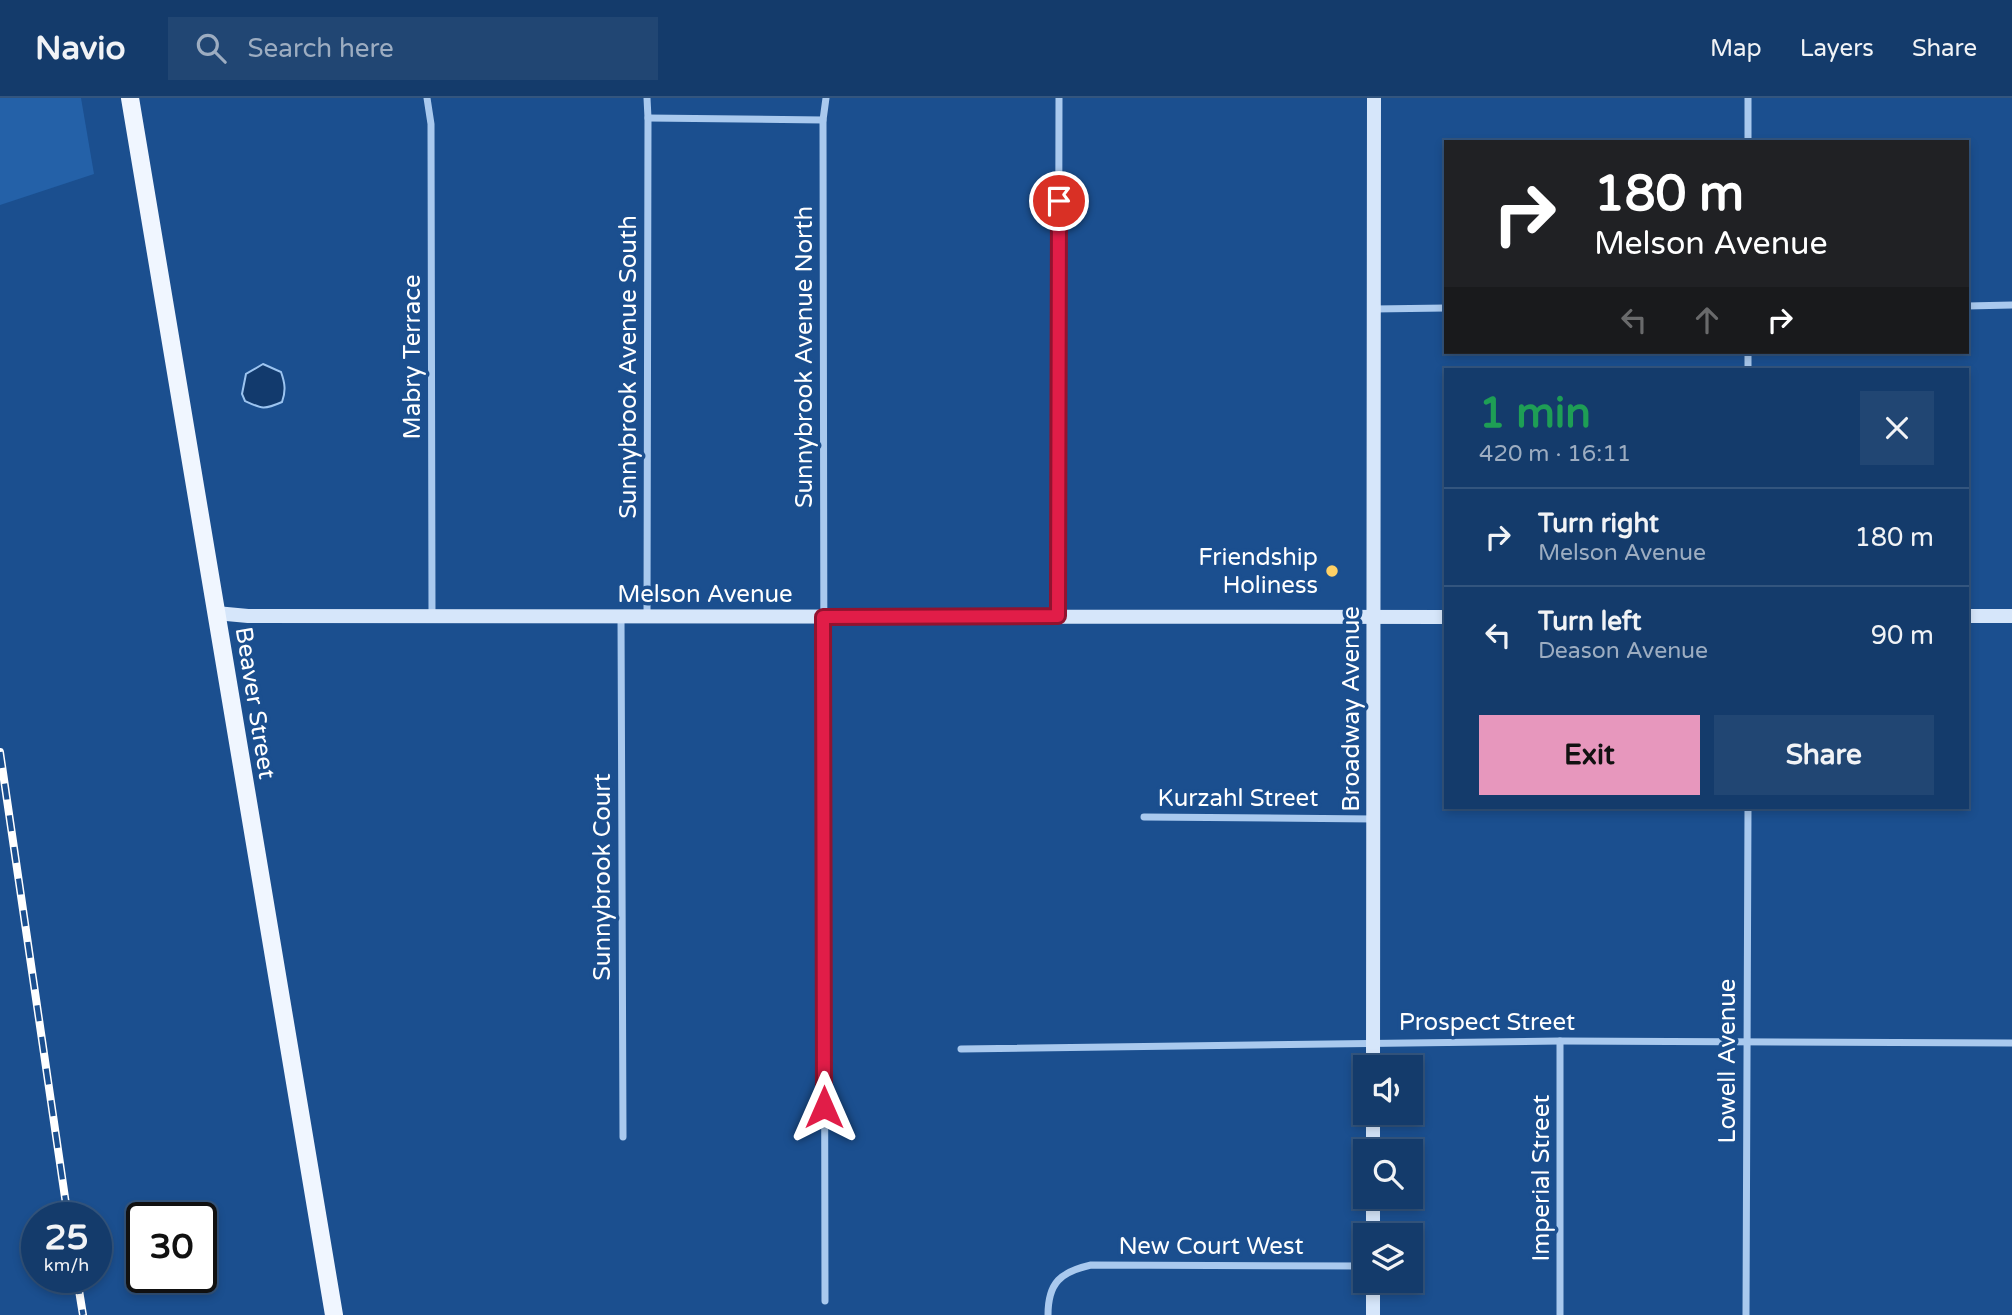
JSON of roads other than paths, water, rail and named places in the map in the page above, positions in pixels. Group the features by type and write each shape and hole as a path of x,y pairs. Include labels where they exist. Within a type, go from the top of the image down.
{"main road":[{"name":"Beaver Street","path":"130,98 334,1315"}],"street":[{"name":"Mabry Terrace","path":"427,98 431,124 432,616"},
{"name":"Sunnybrook Avenue South","path":"646,98 647,617"},
{"name":"Sunnybrook Avenue North","path":"825,1301 823,120 826,98"},
{"path":"1058,616 1059,98"},
{"name":"Broadway Avenue","path":"1373,1055 1374,98"},
{"path":"1748,98 1748,140"},
{"path":"648,118 823,120"},
{"path":"1969,306 2012,305"},
{"path":"1373,309 1444,309"},
{"name":"Melson Avenue","path":"216,612 248,617 1444,617"},
{"path":"1969,616 2012,616"},
{"name":"Sunnybrook Court","path":"621,617 623,1137"},
{"name":"Lowell Avenue","path":"1746,1315 1748,809"},
{"name":"Kurzahl Street","path":"1144,817 1374,819"},
{"name":"Prospect Street","path":"961,1049 1560,1041 2012,1044"},
{"name":"Imperial Street","path":"1560,1041 1560,1315"},
{"name":"New Court West","path":"1048,1315 1051,1291 1059,1278 1074,1269 1091,1265 1353,1266"},
{"path":"1373,1293 1373,1315"}],"railway":[{"path":"0,752 66,1202"},
{"path":"79,1293 83,1315"}],"place":[{"name":"Friendship Holiness","path":"1332,571"}]}
